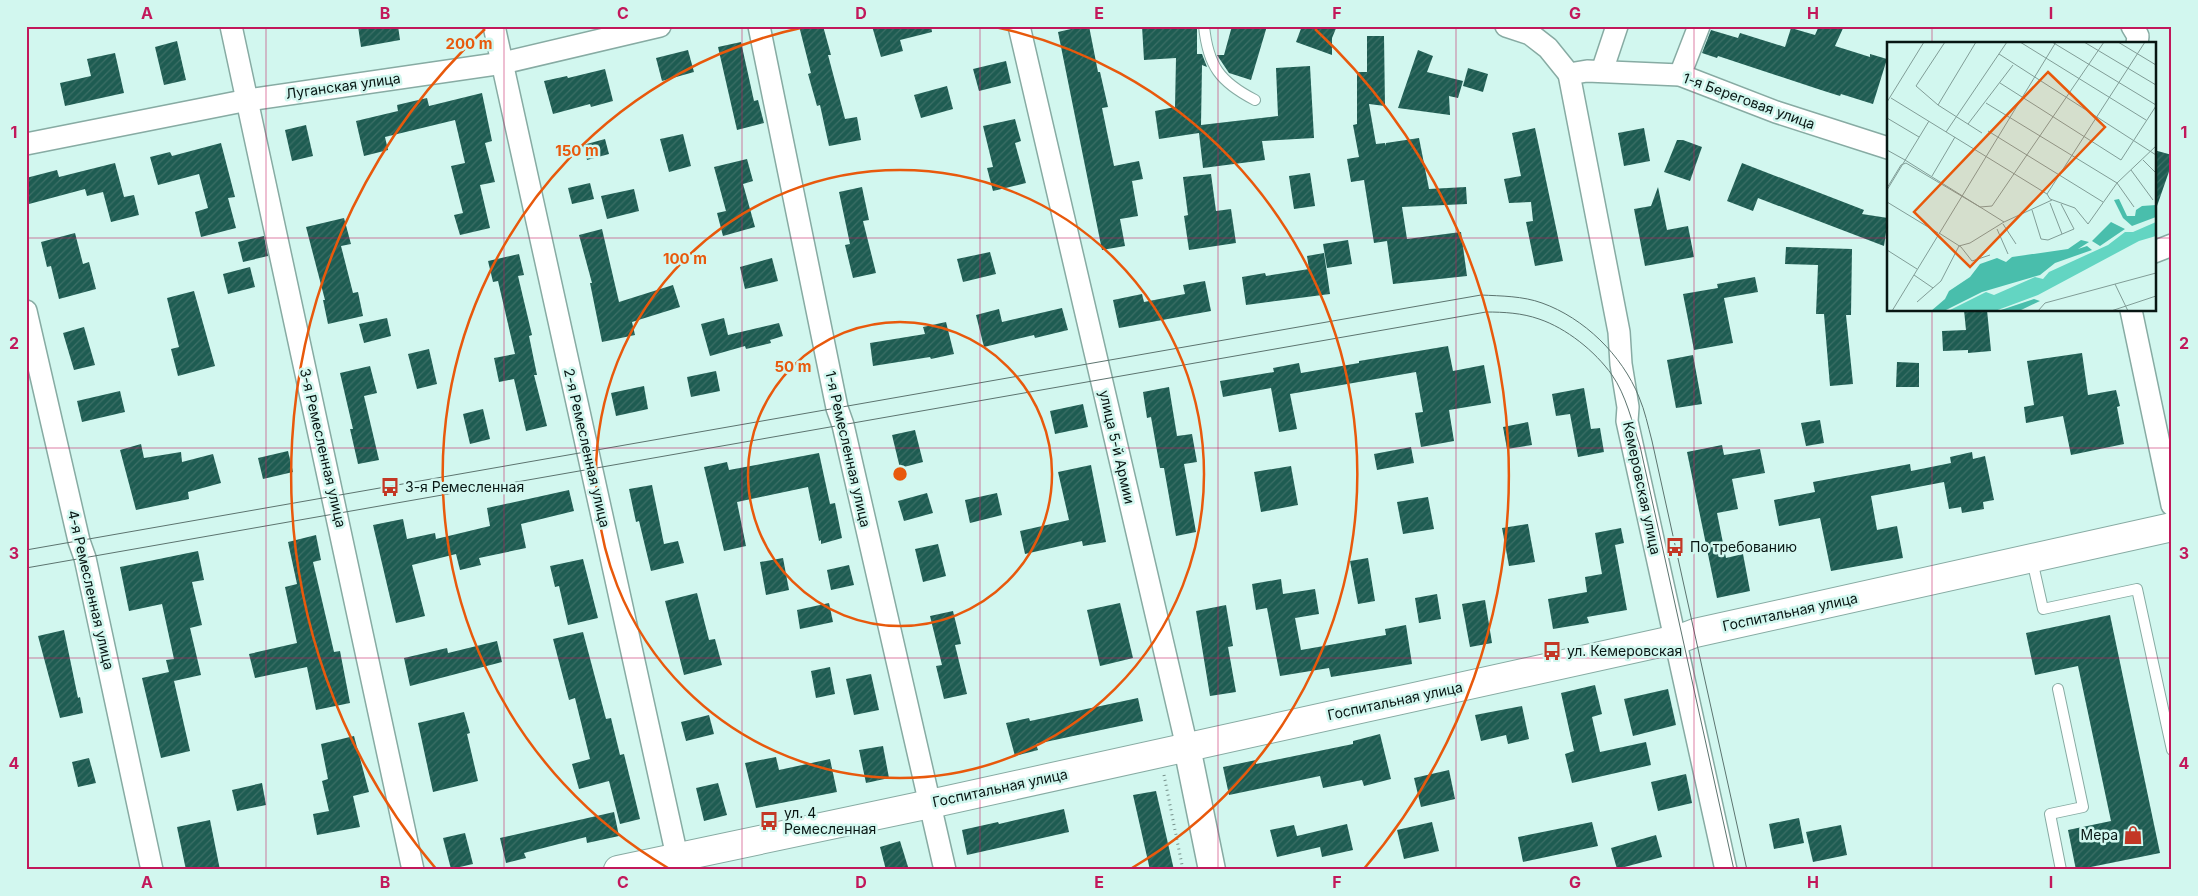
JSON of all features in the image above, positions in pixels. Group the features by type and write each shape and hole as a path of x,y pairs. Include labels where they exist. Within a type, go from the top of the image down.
{"main road":[{"name":"Госпитальная улица","path":"618,870 679,863 930,804 2172,527"}],"street":[{"name":"3-я Ремесленная улица","path":"231,26 413,870"},
{"name":"2-я Ремесленная улица","path":"494,26 679,863"},
{"name":"Луганская улица","path":"26,144 248,100 503,63 660,26"},
{"name":"1-я Ремесленная улица","path":"759,26 837,408 844,424 945,870"},
{"name":"улица 5-й Армии","path":"1019,26 1186,747 1212,870"},
{"path":"1506,26 1530,34 1548,48 1569,74"},
{"path":"1602,71 1617,26"},
{"path":"1680,76 1699,26"},
{"path":"2132,26 2138,36 2137,42"},
{"name":"1-я Береговая улица","path":"1569,74 1602,71 1680,76 1776,112 1887,148"},
{"name":"Кемеровская улица","path":"1569,74 1619,332 1621,364 1628,407 1627,421 1726,870"},
{"path":"2156,251 2172,245"},
{"name":"4-я Ремесленная улица","path":"26,311 79,541 85,558 152,870"},
{"path":"2131,311 2172,505"}],"lane":[{"path":"1204,26 1206,42 1214,68 1222,80 1235,90 1254,100"},
{"path":"2032,559 2043,609 2137,589 2172,750"},
{"path":"2058,689 2083,807 2050,814 2061,870"}],"path":[{"path":"1160,753 1183,870"}],"building":[{"path":"358,26 398,26 400,40 361,47"},
{"path":"799,26 823,26 831,55 828,55 845,119 857,117 861,140 829,146 820,105 817,106 808,74 811,73"},
{"path":"872,26 931,26 932,32 900,40 903,51 881,57"},
{"path":"1089,26 1098,72 1100,72 1108,107 1102,108 1114,166 1139,161 1143,179 1132,181 1138,216 1120,219 1125,246 1102,250 1058,32"},
{"path":"1142,26 1197,26 1197,54 1202,54 1207,67 1202,65 1201,125 1278,116 1276,68 1310,66 1314,138 1262,141 1265,160 1203,168 1199,133 1159,139 1155,111 1175,107 1176,58 1144,60"},
{"path":"1232,26 1267,26 1251,80 1229,73 1217,55 1224,55"},
{"path":"1302,26 1337,26 1332,38 1332,55 1296,42"},
{"path":"1819,26 1844,26 1835,46 1870,57 1870,54 1887,59 1873,104 1841,94 1840,96 1718,56 1717,58 1702,53 1711,30 1738,38 1740,33 1785,47 1791,28 1815,35"},
{"path":"1367,36 1384,36 1385,106 1369,104 1376,144 1385,143 1385,146 1386,143 1419,138 1429,189 1466,187 1467,204 1402,207 1407,239 1461,232 1467,276 1393,284 1387,241 1374,243 1364,180 1351,182 1347,159 1359,157 1353,125 1357,124 1357,72 1367,72"},
{"path":"177,41 186,80 164,85 155,47"},
{"path":"741,42 754,101 758,100 764,123 737,130 718,47"},
{"path":"688,50 694,72 662,81 656,58"},
{"path":"1418,50 1433,56 1427,72 1463,81 1458,98 1449,96 1450,115 1398,108"},
{"path":"115,53 124,93 65,106 60,83 91,76 87,59"},
{"path":"1006,61 1011,83 979,91 973,69"},
{"path":"1468,68 1488,74 1483,92 1463,86"},
{"path":"605,69 613,101 591,107 590,104 553,114 544,81 567,76 568,78"},
{"path":"947,86 953,109 921,118 914,95"},
{"path":"482,93 492,141 485,143 495,182 480,185 490,228 460,235 454,215 463,213 451,166 465,163 455,120 385,137 388,150 364,156 356,121 398,111 397,105 427,98 429,106"},
{"path":"1015,119 1021,141 1015,143 1026,183 993,191 987,168 993,167 983,126"},
{"path":"306,125 313,156 292,161 285,130"},
{"path":"1535,128 1563,261 1535,266 1526,222 1533,221 1531,202 1509,203 1504,179 1521,176 1512,133"},
{"path":"1644,128 1650,161 1624,166 1618,133"},
{"path":"683,134 691,166 669,172 660,139"},
{"path":"605,139 609,154 587,160 583,145"},
{"path":"1677,140 1683,140 1702,147 1690,181 1664,172"},
{"path":"221,143 235,197 228,198 236,228 201,237 195,212 208,208 199,174 158,185 150,157 170,152 172,156"},
{"path":"2156,151 2172,155 2172,163 2157,206"},
{"path":"747,159 753,181 743,184 755,227 723,236 717,213 726,211 714,167"},
{"path":"115,163 124,197 134,195 139,215 111,222 103,192 87,196 85,189 29,204 26,192 26,178 57,170 59,177"},
{"path":"1742,163 1864,210 1862,214 1887,218 1884,246 1758,198 1753,211 1727,201"},
{"path":"1310,173 1315,206 1294,209 1289,176"},
{"path":"1211,174 1216,211 1231,209 1236,243 1189,250 1184,216 1188,215 1183,177"},
{"path":"590,183 594,199 572,204 568,188"},
{"path":"862,187 869,220 863,221 876,273 853,278 845,245 850,244 839,192"},
{"path":"1658,187 1667,230 1688,226 1694,257 1645,266 1634,209 1651,206"},
{"path":"634,189 639,211 607,219 601,196"},
{"path":"344,218 351,244 341,246 353,293 358,292 363,316 328,324 323,300 325,300 306,227"},
{"path":"602,229 619,302 673,285 680,307 632,322 635,335 602,342 590,283 592,283 579,235"},
{"path":"75,233 83,264 89,262 96,289 59,299 51,266 47,267 41,242"},
{"path":"264,236 268,256 243,262 238,242"},
{"path":"1348,240 1352,264 1327,268 1323,244"},
{"path":"1786,247 1852,249 1851,315 1846,315 1853,384 1830,386 1824,314 1816,314 1818,265 1785,264"},
{"path":"990,252 996,274 963,282 957,259"},
{"path":"1324,253 1330,294 1246,305 1242,277 1265,273 1266,276 1309,269 1307,256"},
{"path":"519,254 524,275 518,276 532,335 529,336 537,375 534,375 547,426 526,431 514,379 499,382 494,358 515,354 498,281 493,282 488,261"},
{"path":"772,258 778,281 745,289 740,267"},
{"path":"250,267 255,287 228,294 223,274"},
{"path":"1755,277 1758,292 1724,298 1733,343 1694,350 1683,294 1718,288 1717,284"},
{"path":"1205,281 1211,311 1119,328 1113,300 1142,294 1144,302 1185,294 1183,285"},
{"path":"194,291 215,366 178,376 171,349 179,347 167,298"},
{"path":"1062,308 1068,330 1035,338 1034,335 984,347 976,315 999,309 1002,322"},
{"path":"1964,311 1987,311 1991,351 1968,353 1968,350 1943,351 1942,331 1966,330"},
{"path":"387,318 391,336 364,343 359,324"},
{"path":"724,318 728,335 779,323 783,336 770,340 771,343 746,349 745,346 710,356 701,324"},
{"path":"946,322 954,354 931,359 930,357 873,366 870,343 925,334 923,327"},
{"path":"84,327 95,365 74,370 63,333"},
{"path":"1448,346 1453,371 1484,365 1491,403 1449,410 1454,441 1421,447 1415,413 1423,412 1416,372 1290,394 1297,429 1279,432 1271,388 1223,397 1220,381 1274,372 1273,368 1299,363 1301,373"},
{"path":"429,349 437,384 417,389 408,354"},
{"path":"2082,353 2088,395 2116,390 2120,406 2117,407 2124,444 2071,455 2063,416 2026,423 2024,407 2034,405 2027,361"},
{"path":"1693,355 1702,404 1676,408 1667,360"},
{"path":"1897,362 1919,363 1919,387 1896,387"},
{"path":"370,366 377,393 364,396 379,460 358,464 350,429 353,429 340,373"},
{"path":"716,371 720,391 691,397 687,377"},
{"path":"644,386 648,409 616,416 611,393"},
{"path":"1169,387 1177,436 1192,434 1197,462 1184,464 1196,532 1176,536 1164,468 1160,468 1151,417 1147,418 1143,392"},
{"path":"1584,388 1591,429 1600,428 1604,452 1578,457 1570,414 1556,416 1552,394"},
{"path":"120,391 125,412 82,422 77,401"},
{"path":"1083,404 1088,427 1055,434 1050,411"},
{"path":"483,409 490,439 470,444 463,414"},
{"path":"1820,420 1824,443 1806,446 1801,423"},
{"path":"1528,422 1532,445 1507,449 1503,427"},
{"path":"915,430 923,462 900,468 892,435"},
{"path":"141,444 144,458 181,452 182,462 213,454 221,483 188,492 189,499 136,510 120,450"},
{"path":"1722,445 1724,455 1760,449 1765,473 1732,479 1738,509 1717,513 1726,558 1743,554 1750,591 1717,598 1687,452"},
{"path":"1411,447 1414,463 1377,470 1374,454"},
{"path":"288,451 293,472 263,479 258,458"},
{"path":"1972,452 1973,459 1985,456 1994,500 1983,502 1984,509 1962,513 1961,507 1949,509 1944,482 1871,496 1877,530 1897,526 1903,558 1831,571 1820,518 1779,526 1774,500 1815,492 1813,482 1910,464 1911,471 1951,463 1950,457"},
{"path":"819,453 830,504 835,503 842,538 821,544 821,540 819,541 808,487 737,502 746,546 724,551 704,467 727,462 729,470"},
{"path":"1091,465 1106,542 1083,546 1082,541 1025,554 1020,531 1069,520 1058,472"},
{"path":"1291,466 1298,505 1261,512 1254,472"},
{"path":"652,485 664,544 678,541 684,563 651,571 639,521 636,522 629,489"},
{"path":"569,490 574,511 521,524 526,548 479,558 481,565 460,570 456,554 412,565 425,616 396,623 373,525 403,519 407,539 435,533 436,539 490,526 487,508"},
{"path":"927,493 933,513 904,521 898,501"},
{"path":"997,493 1002,515 970,523 965,500"},
{"path":"1428,497 1434,529 1403,534 1397,502"},
{"path":"1528,524 1535,562 1509,566 1502,528"},
{"path":"1621,528 1624,543 1615,545 1627,610 1587,617 1589,623 1553,629 1548,599 1587,592 1585,577 1602,574 1595,533"},
{"path":"316,535 321,560 313,562 334,652 340,651 350,703 316,710 307,667 255,678 249,654 297,643 285,587 297,584 288,542"},
{"path":"938,544 946,576 923,582 915,549"},
{"path":"198,551 204,580 192,582 202,625 190,628 201,675 174,681 190,751 161,758 142,678 169,672 166,660 174,659 162,604 129,611 120,567"},
{"path":"783,558 789,590 766,595 760,562"},
{"path":"1368,558 1375,601 1358,604 1350,561"},
{"path":"583,559 598,618 568,625 559,586 555,587 550,566"},
{"path":"849,565 854,585 831,590 827,570"},
{"path":"1281,579 1283,594 1315,589 1319,614 1295,618 1301,650 1386,635 1385,629 1406,625 1412,664 1331,677 1329,668 1280,676 1267,608 1256,610 1252,584"},
{"path":"697,593 709,640 715,639 722,665 684,675 665,601"},
{"path":"1437,594 1441,619 1419,623 1415,598"},
{"path":"1485,600 1492,643 1470,647 1462,604"},
{"path":"829,603 833,622 800,629 797,610"},
{"path":"1120,603 1133,658 1100,666 1087,610"},
{"path":"1226,605 1233,646 1228,647 1236,692 1210,696 1196,611"},
{"path":"953,611 961,644 955,645 967,694 944,699 936,666 942,665 930,616"},
{"path":"2110,615 2160,853 2076,870 2068,830 2111,821 2078,666 2035,675 2026,633"},
{"path":"64,630 78,698 80,697 83,713 60,718 38,636"},
{"path":"583,632 606,719 611,718 620,755 624,754 640,819 620,824 609,781 579,789 572,764 590,759 575,698 569,700 553,639"},
{"path":"497,641 502,662 410,686 404,658 447,648 448,653"},
{"path":"830,667 835,694 816,698 811,671"},
{"path":"871,674 879,710 854,715 846,679"},
{"path":"1595,685 1602,714 1592,717 1600,752 1646,742 1651,765 1572,783 1565,754 1574,751 1561,693"},
{"path":"1668,689 1676,725 1633,736 1624,699"},
{"path":"1138,698 1143,721 1036,744 1038,750 1015,756 1006,723 1029,718 1030,721"},
{"path":"1522,706 1529,739 1508,744 1506,735 1481,741 1475,715"},
{"path":"464,712 470,733 467,734 478,781 433,792 418,723"},
{"path":"709,715 714,734 686,741 681,722"},
{"path":"1380,734 1391,779 1364,786 1362,780 1323,788 1320,776 1229,795 1223,767 1256,760 1256,764 1353,744 1353,741"},
{"path":"354,736 369,792 353,796 360,827 317,835 313,814 329,811 322,781 328,779 321,744"},
{"path":"883,746 889,778 866,783 859,750"},
{"path":"776,757 779,770 830,759 837,792 756,808 745,763"},
{"path":"89,758 96,783 78,787 72,762"},
{"path":"1449,770 1455,799 1421,807 1414,778"},
{"path":"1686,774 1692,803 1658,811 1651,782"},
{"path":"262,783 266,805 237,811 232,790"},
{"path":"718,783 727,815 704,821 696,788"},
{"path":"1156,791 1174,870 1150,870 1133,795"},
{"path":"1064,809 1069,832 967,855 962,830 998,822 999,824"},
{"path":"614,812 619,836 587,843 586,837 524,853 526,858 506,863 500,838"},
{"path":"1799,818 1804,843 1774,849 1769,824"},
{"path":"210,820 220,870 186,870 177,827"},
{"path":"1432,822 1439,851 1404,859 1397,830"},
{"path":"1592,822 1598,846 1523,862 1518,837"},
{"path":"1347,824 1353,850 1322,857 1320,847 1277,857 1270,830 1294,825 1297,836"},
{"path":"1841,825 1847,855 1813,862 1806,832"},
{"path":"465,833 473,864 451,869 443,838"},
{"path":"1656,835 1662,857 1617,869 1611,848"},
{"path":"900,841 909,870 886,870 880,847"}],"tram line":[{"path":"26,550 1481,295 1527,299 1558,310 1587,328 1623,367 1641,402 1652,441 1747,870"},
{"path":"26,568 1486,312 1520,314 1533,317 1559,328 1589,349 1612,375 1625,400 1640,446 1734,870"}],"place":[{"name":"3-я Ремесленная","path":"390,487"},
{"name":"По требованию","path":"1675,547"},
{"name":"ул. Кемеровская","path":"1552,651"},
{"name":"ул. 4 Ремесленная","path":"769,821"},
{"name":"Мера","path":"2133,835"}]}
